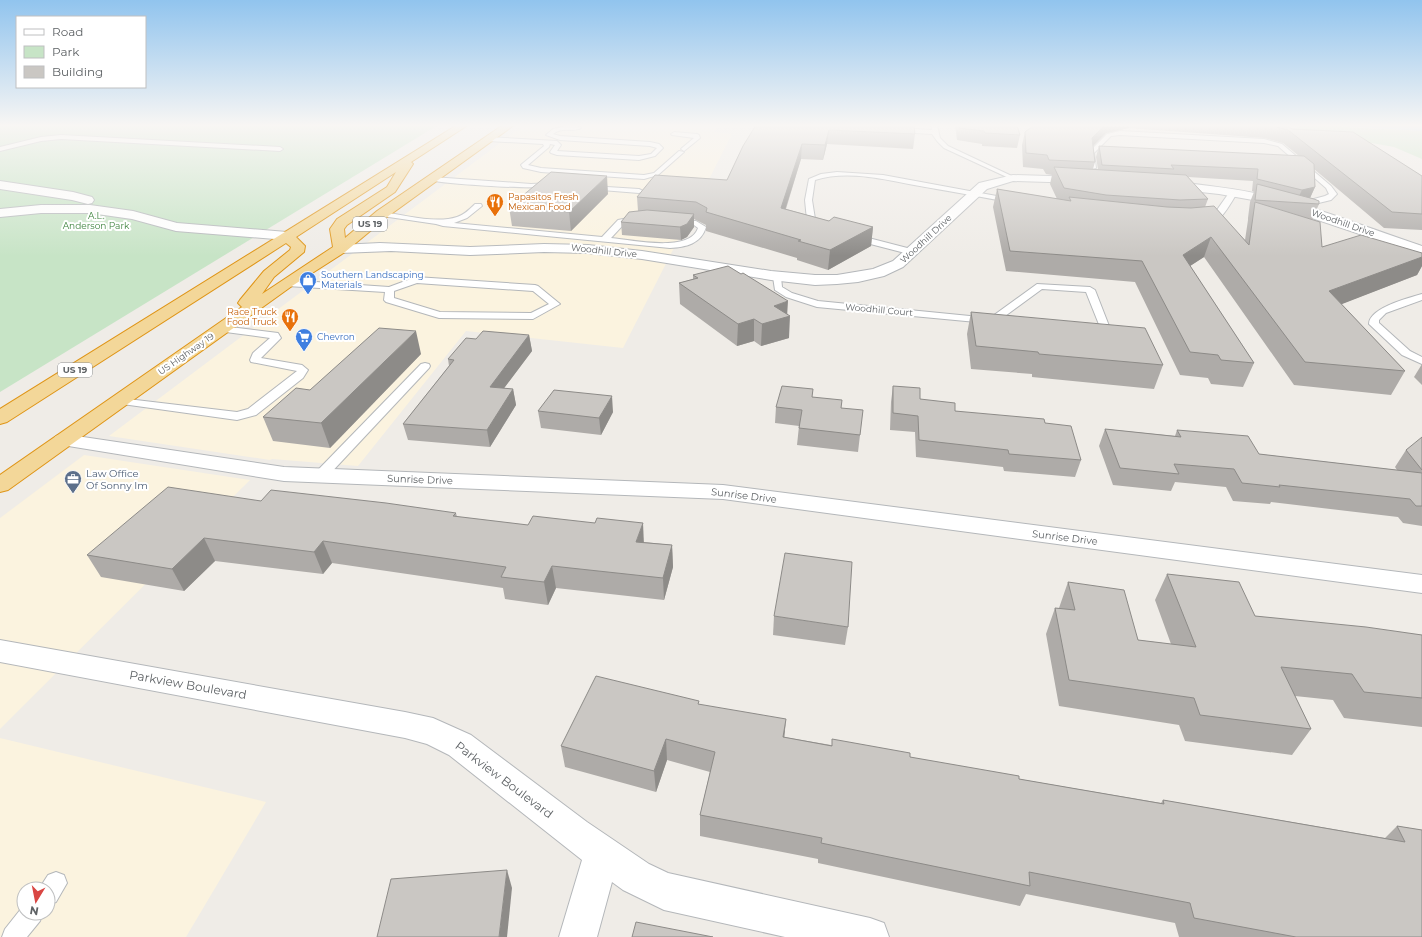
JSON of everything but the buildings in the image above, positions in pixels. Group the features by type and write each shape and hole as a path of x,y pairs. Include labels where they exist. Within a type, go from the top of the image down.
{"highway":[{"name":"US 19","path":"0,418 393,169"},
{"path":"340,249 337,229 342,222 391,189 403,169"},
{"name":"US Highway 19","path":"0,485 287,282 340,249 382,214 446,169"},
{"path":"226,326 269,274 297,252 298,246 287,236"}],"street":[{"name":"Woodhill Drive","path":"340,249 380,247 471,251 553,247 578,248 633,254 777,278 815,280 863,276 885,271 898,264 988,183 1013,178 1094,177"},
{"name":"Woodhill Drive","path":"1156,184 1234,192 1294,207 1422,251"},
{"path":"0,185 73,196 176,227 287,236"},
{"path":"0,213 41,209 90,209 133,215"},
{"name":"Sunrise Drive","path":"63,440 284,474 723,492 1422,584"},
{"name":"Parkview Boulevard","path":"0,651 405,724 433,732 460,745 575,834 636,878 664,891 870,937"},
{"path":"578,937 602,852"}],"lane":[{"path":"534,169 644,177 656,174 662,169"},
{"path":"604,169 621,170 623,169"},
{"path":"993,169 1013,178"},
{"path":"1093,169 1094,177"},
{"path":"1294,207 1328,198 1333,194 1329,187 1307,169"},
{"path":"831,230 811,220 809,214 810,185 812,179 818,176 833,174 858,175 1020,202"},
{"path":"432,179 531,186 548,184 563,186"},
{"path":"586,187 639,191"},
{"path":"1198,222 1210,222 1215,219 1234,192"},
{"path":"382,214 436,221 462,219 478,206"},
{"path":"605,239 621,222 629,219 649,219"},
{"path":"436,221 442,224 670,246 690,243 701,231 702,227 696,224 672,221"},
{"path":"845,234 912,252"},
{"name":"Woodhill Court","path":"777,278 778,288 789,295 817,304 994,320"},
{"path":"287,282 390,290 416,280 536,288 555,304 533,316 439,315 389,300 390,290"},
{"path":"994,320 1040,286 1090,290 1106,331 1084,329"},
{"path":"1422,297 1378,315 1374,319 1374,324 1406,353 1422,361"},
{"path":"1412,300 1422,304"},
{"path":"994,320 1009,322"},
{"path":"119,401 225,415 245,415 252,412 299,376 303,370 298,367 255,360 257,355 276,338 274,335 226,326"},
{"path":"321,475 425,366"},
{"path":"13,937 26,921"}],"shaded area":[{"path":"466,169 714,169 623,348 466,331 358,466 270,460 109,436"},
{"path":"84,455 250,480 0,729 0,518"},
{"path":"0,738 266,802 186,937 0,937"}],"green space":[{"name":"A.L. Anderson Park","path":"0,169 366,169 0,392"}],"place":[{"name":"Papasitos Fresh Mexican Food","path":"495,217"},
{"name":"Southern Landscaping Materials","path":"308,295"},
{"name":"Race Truck Food Truck","path":"290,332"},
{"name":"Chevron","path":"304,352"},
{"name":"Law Office Of Sonny Im","path":"73,494"}]}
